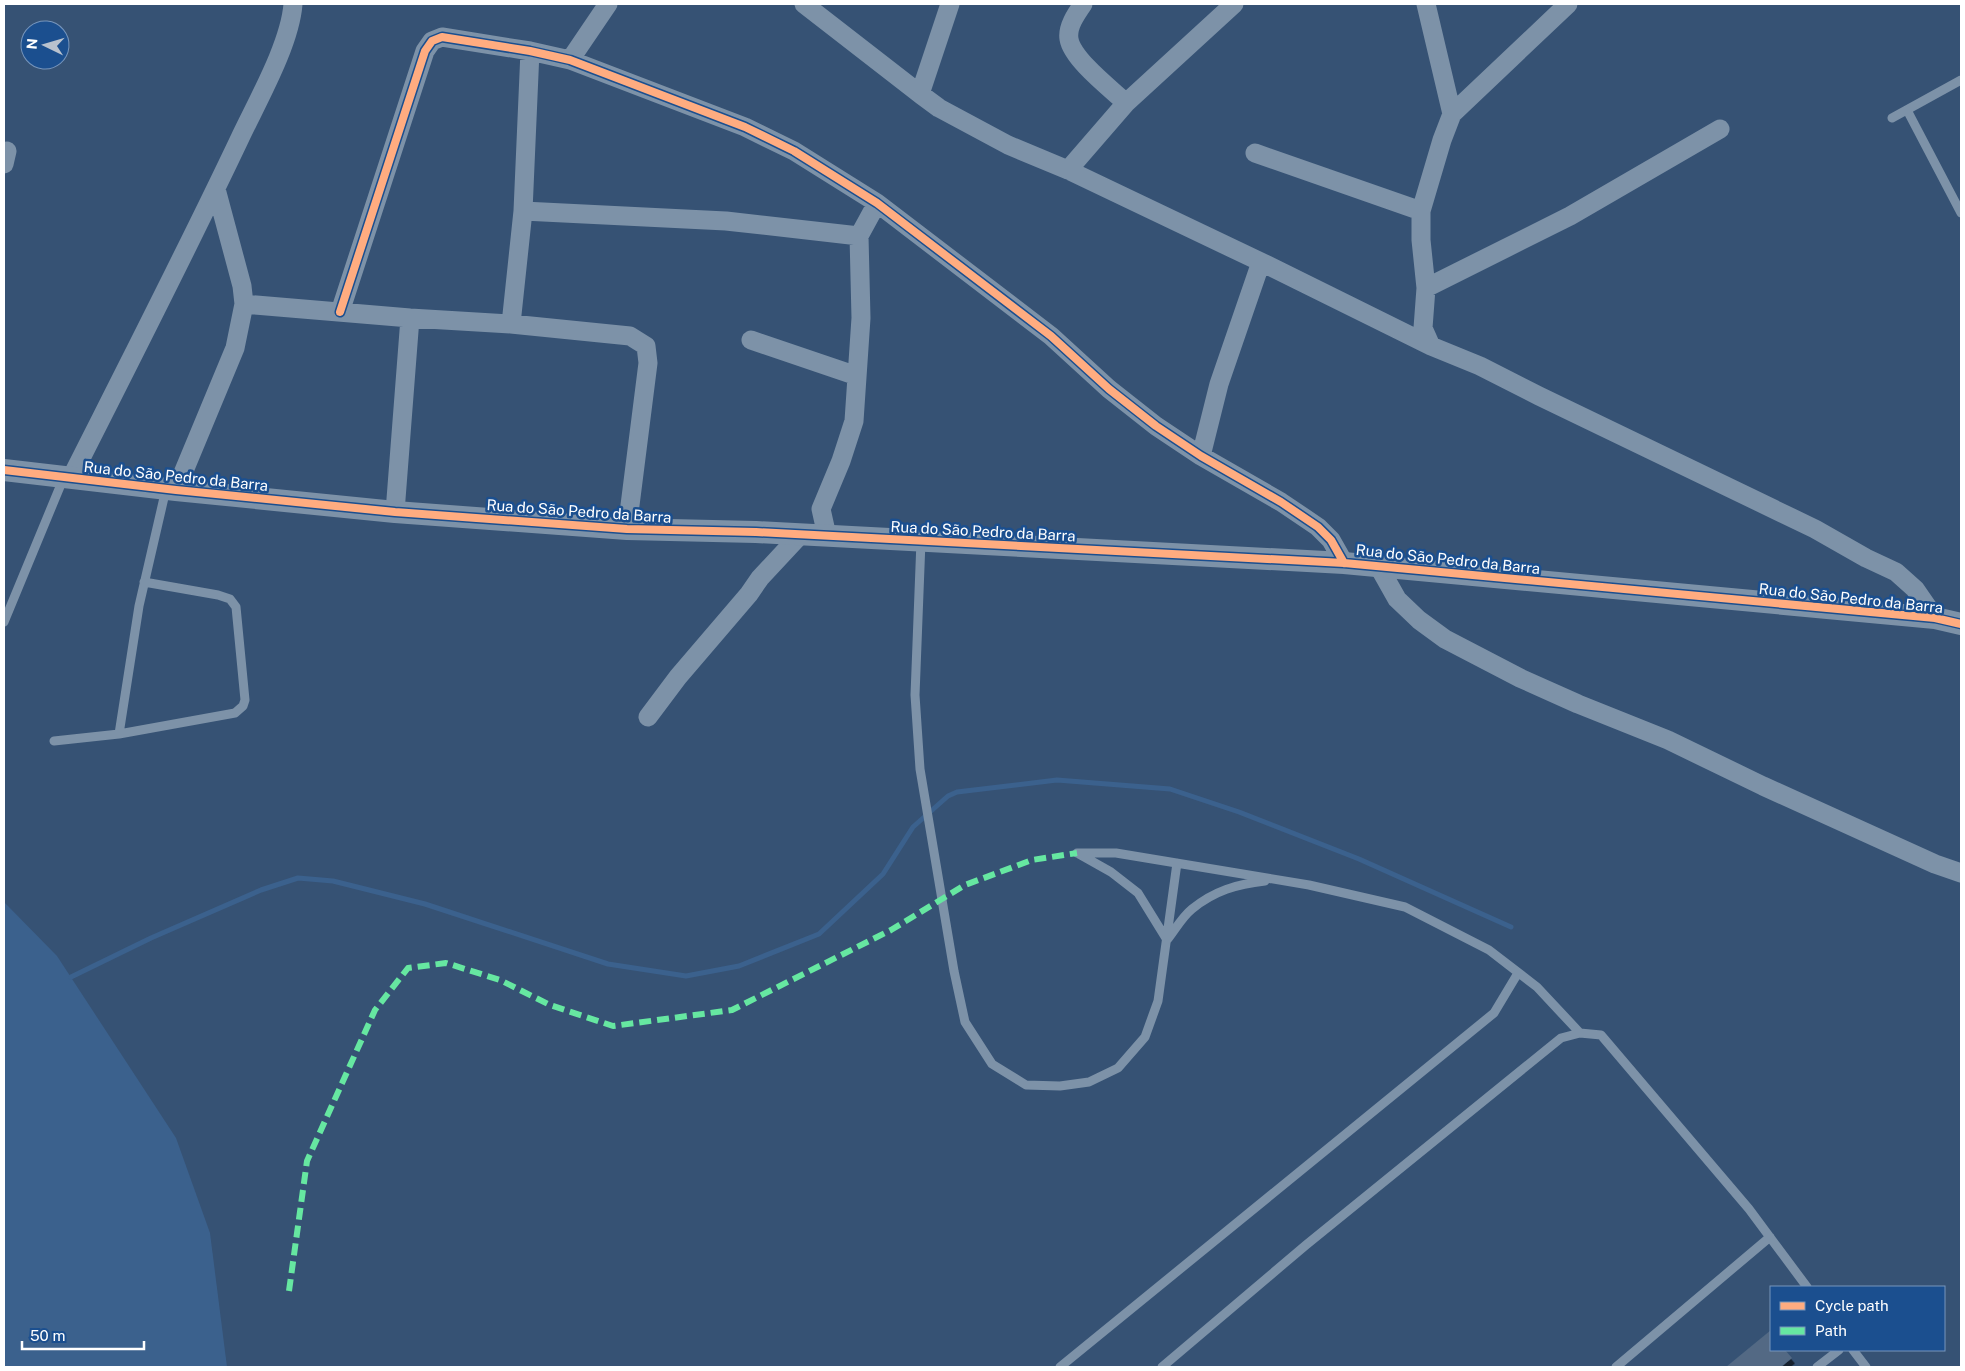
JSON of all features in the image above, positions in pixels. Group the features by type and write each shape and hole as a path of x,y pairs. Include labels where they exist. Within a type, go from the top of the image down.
{"street":[{"path":"68,478 216,189 274,66 292,18 293,4"},
{"path":"570,60 608,4"},
{"path":"804,4 825,11 920,94 939,108 1008,145 1068,170 1431,346 1480,366 1538,396 1815,529 1866,558 1896,572 1915,589 1935,618"},
{"path":"920,94 950,4"},
{"path":"1083,4 1070,26 1069,39 1073,49 1080,59 1126,103"},
{"path":"1068,170 1126,103 1234,4"},
{"path":"1426,4 1452,114"},
{"path":"1431,346 1423,328 1426,288 1421,240 1421,211 1442,140 1452,114 1568,4"},
{"path":"340,312 425,51 432,41 442,37 530,51 570,60 752,130 794,151 877,203 1051,336 1109,389 1156,426 1201,456 1281,502 1318,527 1331,540 1344,563"},
{"path":"511,324 523,211 530,51"},
{"path":"1426,288 1570,216 1720,129"},
{"path":"1255,153 1421,211"},
{"path":"171,490 235,348 244,304 237,267 216,189"},
{"path":"827,536 821,509 841,461 854,421 861,309 859,236 877,203"},
{"path":"523,211 726,220 859,236"},
{"path":"1201,456 1219,384 1261,262"},
{"path":"244,304 410,318 511,324 630,336 646,346 648,363 627,529"},
{"path":"395,512 410,318"},
{"path":"751,340 857,376"},
{"name":"Rua do São Pedro da Barra","path":"4,470 171,490 395,512 627,529 801,534 1344,563 1935,618 1961,624"},
{"path":"648,717 678,677 749,594 760,578 801,534"},
{"path":"1379,567 1397,599 1419,620 1454,644 1556,695 1668,740 1763,786 1935,864 1961,873"}],"lane":[{"path":"1892,118 1961,80"},
{"path":"1907,110 1961,213"},
{"path":"4,622 68,478"},
{"path":"120,734 144,582 171,490"},
{"path":"921,541 916,695 920,769 965,1022 992,1064 1026,1085 1060,1086 1089,1082 1118,1068 1145,1037 1158,1001 1177,863"},
{"path":"54,741 120,734 235,713 243,706 245,700 236,607 230,599 218,595 144,582"},
{"path":"1167,940 1138,893 1111,872 1077,852 1116,853 1309,885 1404,907 1489,950 1537,987 1580,1033"},
{"path":"1167,940 1191,910 1221,890 1245,883 1276,880"},
{"path":"1060,1367 1494,1014 1518,973"},
{"path":"1162,1367 1306,1246 1561,1038 1580,1033 1601,1035 1749,1209 1806,1286"},
{"path":"1616,1367 1770,1237"},
{"path":"1817,1367 1838,1351"},
{"path":"1854,1351 1866,1367"}],"water":[{"path":"4,902 57,956 176,1138 210,1233 227,1367 4,1367"}],"building":[{"path":"1770,1331 1770,1351 1786,1351 1792,1358 1781,1367 1726,1367"}],"waterway":[{"path":"71,977 151,938 261,890 298,878 333,881 425,904 608,964 686,976 739,966 819,934 883,874 913,827 948,796 957,792 1057,780 1170,789 1239,812 1359,859 1511,927"}],"marked path":[{"path":"289,1291 307,1161 375,1010 408,968 446,963 500,980 550,1005 613,1026 732,1010 891,930 965,885 1032,860 1077,853"}],"cycle path":[{"path":"340,312 425,51 432,41 442,37 530,51 570,60 745,127 794,151 877,203 1051,336 1109,389 1156,426 1201,456 1281,502 1318,527 1331,540 1344,563"},
{"path":"4,470 176,490 395,512 627,529 756,532 1344,563 1935,618 1961,624"}]}
